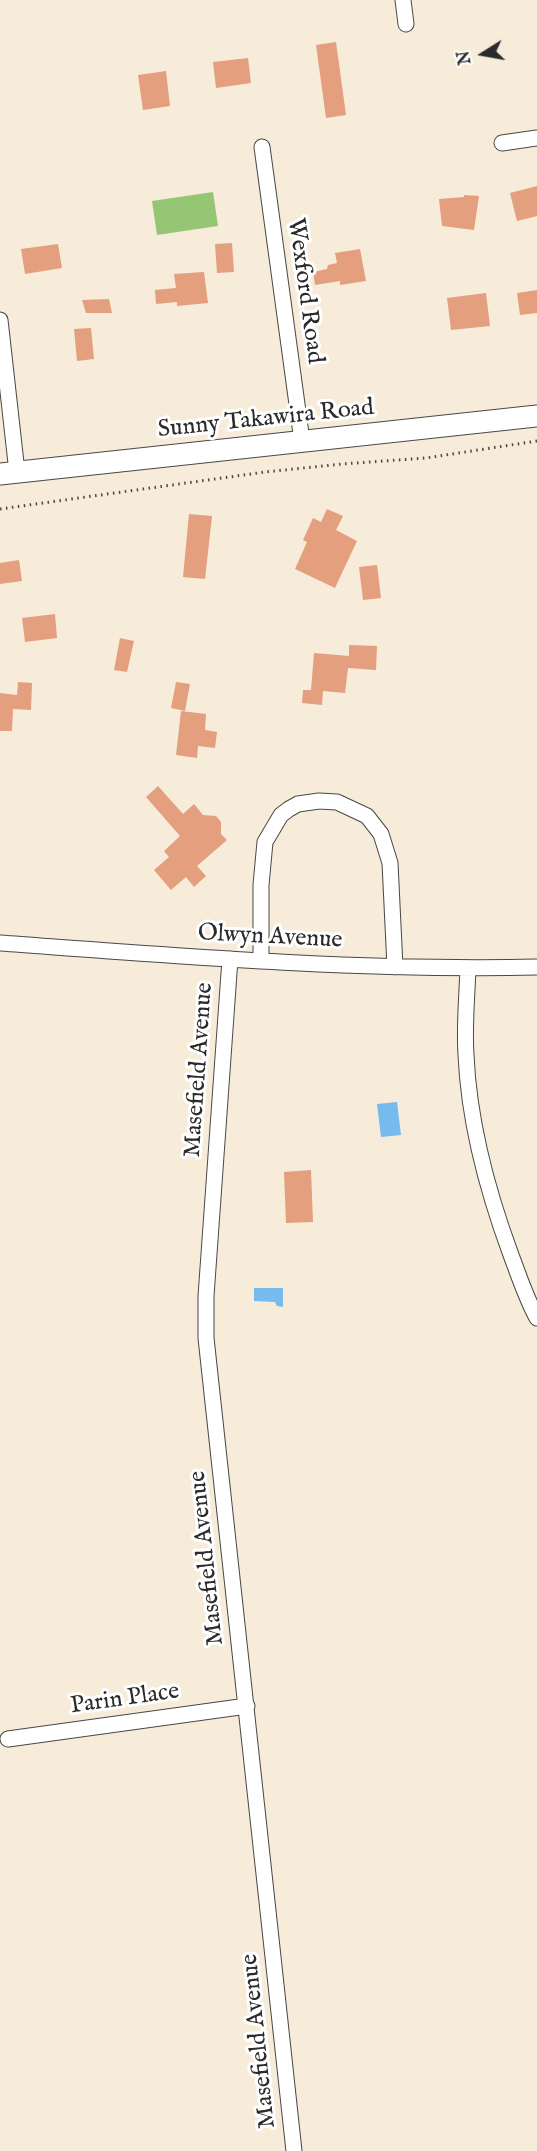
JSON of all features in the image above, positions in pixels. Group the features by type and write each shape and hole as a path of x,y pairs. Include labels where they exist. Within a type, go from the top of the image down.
{"main road":[{"name":"Sunny Takawira Road","path":"8,473 537,416"}],"street":[{"path":"403,0 406,24"},
{"path":"502,143 537,138"},
{"name":"Wexford Road","path":"262,147 302,441"},
{"path":"0,320 8,473"},
{"path":"261,961 261,885 265,842 281,815 289,809 298,804 337,801 367,816 381,834 390,863 395,967"},
{"name":"Olwyn Avenue","path":"0,943 261,961 395,967 537,967"},
{"name":"Masefield Avenue","path":"230,959 206,1296 206,1338 294,2151"},
{"path":"468,968 466,1054 471,1110 481,1161 503,1232 529,1303 537,1318"},
{"name":"Parin Place","path":"8,1739 247,1706"}],"path":[{"path":"0,508 276,471 426,458 537,441"}],"green space":[{"path":"213,192 218,226 157,235 152,201"}],"water":[{"path":"397,1102 401,1135 381,1137 377,1104"},
{"path":"254,1288 283,1288 283,1307 277,1306 275,1302 254,1301"}],"building":[{"path":"336,42 346,115 326,118 316,45"},
{"path":"248,58 251,83 216,88 213,62"},
{"path":"166,71 170,106 143,110 138,75"},
{"path":"537,186 537,216 517,221 510,193"},
{"path":"464,195 479,196 474,230 442,226 439,199 464,197"},
{"path":"232,243 234,272 217,273 215,244"},
{"path":"58,244 62,268 25,274 21,249"},
{"path":"360,249 366,281 340,285 340,281 315,285 313,272 327,269 328,265 337,263 335,253"},
{"path":"204,272 208,303 177,306 177,302 156,304 155,290 176,288 174,274"},
{"path":"537,290 537,313 520,315 517,293"},
{"path":"486,293 490,326 451,330 447,298"},
{"path":"109,299 112,313 86,313 82,300"},
{"path":"91,328 94,359 77,361 74,329"},
{"path":"327,509 343,516 336,530 357,541 335,588 295,569 307,542 303,540 313,518 321,522"},
{"path":"189,514 212,516 205,579 183,577"},
{"path":"19,560 22,581 0,584 0,563"},
{"path":"377,565 381,598 363,600 359,567"},
{"path":"55,614 57,638 25,642 22,618"},
{"path":"120,638 134,641 127,672 114,670"},
{"path":"349,645 377,646 376,670 348,668 345,693 323,691 322,705 302,703 303,690 311,690 314,653 349,656"},
{"path":"18,682 32,683 31,710 13,709 12,731 0,731 0,693 17,695"},
{"path":"176,682 190,684 185,711 171,708"},
{"path":"181,711 206,714 205,730 217,732 215,748 198,746 197,758 176,755"},
{"path":"158,786 183,814 194,804 203,815 216,816 221,822 221,834 227,840 197,866 206,876 194,887 186,877 171,890 154,870 169,857 164,851 180,836 146,797"},
{"path":"311,1170 313,1222 286,1223 284,1172"}]}
